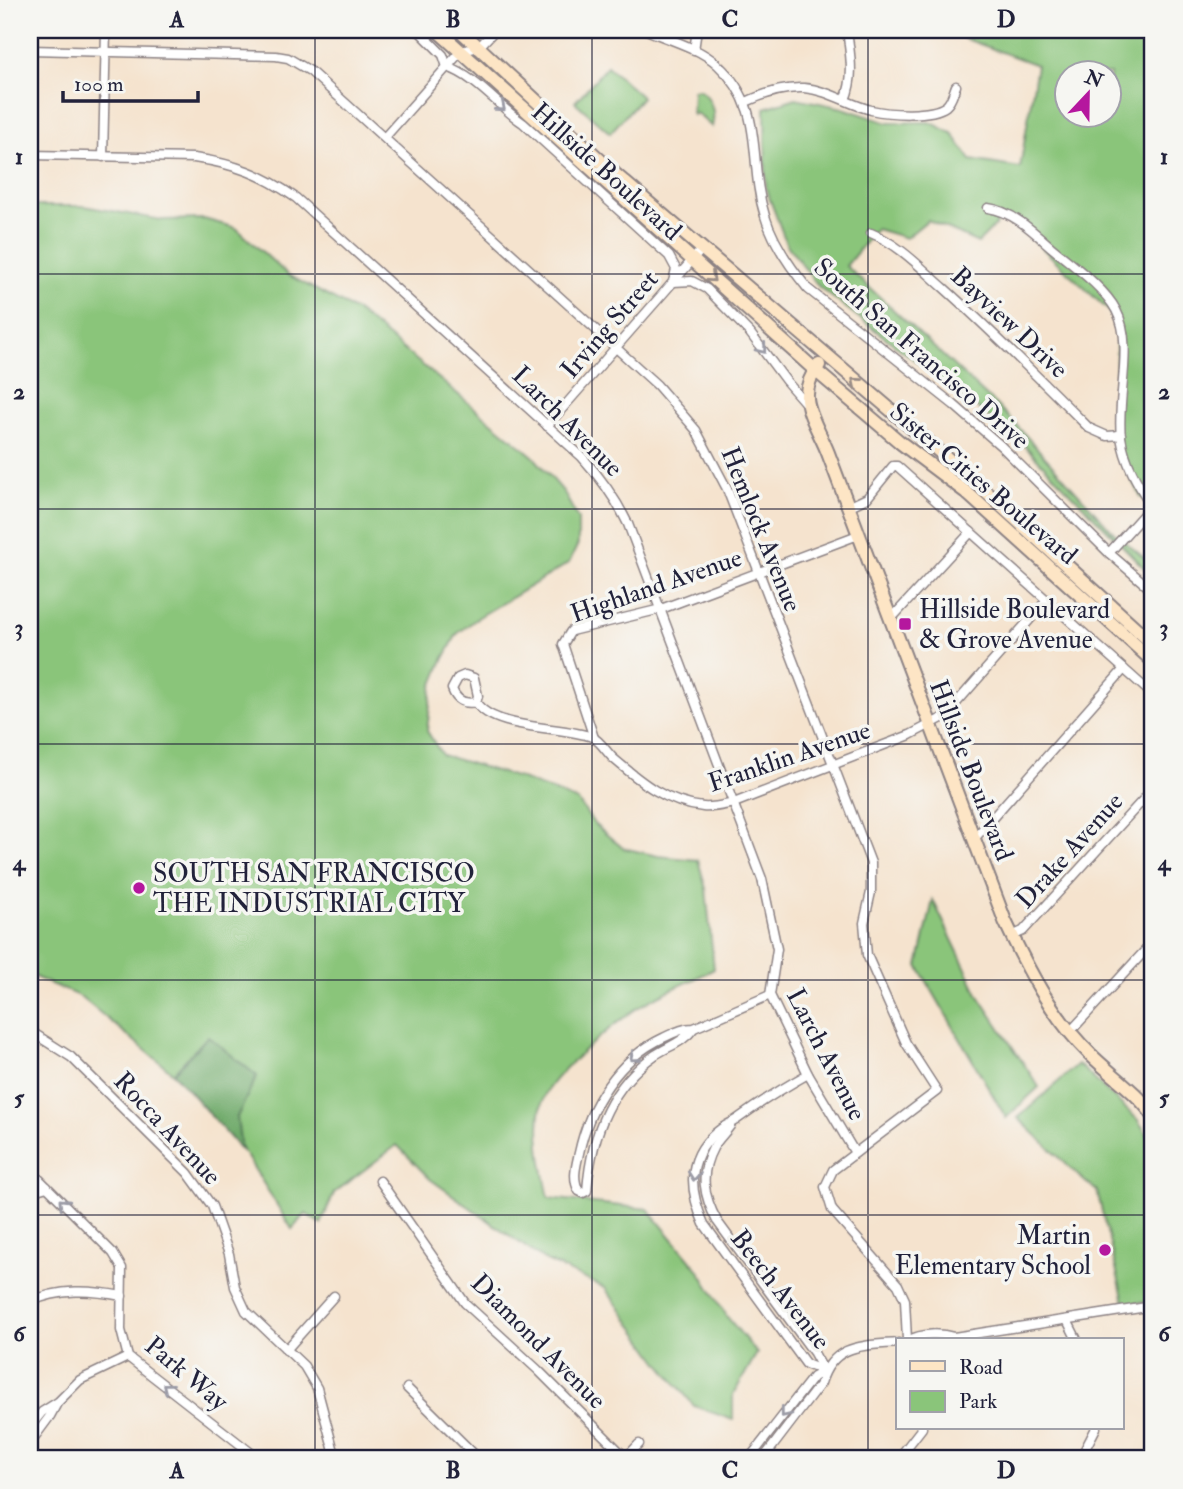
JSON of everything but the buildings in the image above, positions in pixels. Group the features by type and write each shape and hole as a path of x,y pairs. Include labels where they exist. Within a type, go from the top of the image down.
{"main road":[{"name":"Hillside Boulevard","path":"437,30 815,370"},
{"name":"Hillside Boulevard","path":"463,31 606,167 826,357"},
{"path":"807,405 807,385 826,357"},
{"name":"Sister Cities Boulevard","path":"826,357 975,482 1153,644"},
{"name":"Sister Cities Boulevard","path":"815,370 901,443 965,492 1153,661"},
{"name":"Hillside Boulevard","path":"807,405 1012,936 1034,979 1070,1032 1090,1054 1149,1099 1153,1115"}],"street":[{"path":"103,157 106,30"},
{"name":"Hillside Boulevard","path":"418,30 443,55 447,67 466,75 503,110 523,123 669,256 677,269 673,282 692,281 706,289 750,333 807,405"},
{"path":"461,51 479,47 495,30"},
{"name":"South San Francisco Drive","path":"646,30 694,50 717,64 734,82 746,102 754,136 758,188 765,216 790,266 808,289 954,405 1001,446 1108,553 1153,591"},
{"path":"694,50 697,30"},
{"path":"845,100 852,75 847,30"},
{"path":"385,137 461,51 463,31"},
{"name":"Hemlock Avenue","path":"30,50 276,55 288,58 310,71 385,137 616,347 657,385 696,430 727,489 871,863 871,892 864,923 867,955 906,1043 937,1091 833,1170 825,1187 832,1210 898,1285 905,1300 908,1338"},
{"path":"746,102 761,94 804,88 824,92 871,110 898,114 928,112 945,107 956,86"},
{"name":"Larch Avenue","path":"30,155 207,160 248,170 273,182 296,198 582,457 616,499 628,524 762,879 778,949 769,995 808,1074 855,1153"},
{"path":"988,208 1006,213 1040,237 1103,293 1122,321 1124,339 1121,435 1131,471 1152,504 1108,553"},
{"name":"Bayview Drive","path":"870,233 893,243 978,319 1089,428 1107,436 1121,435"},
{"name":"Irving Street","path":"547,426 702,250"},
{"path":"848,508 867,498 894,466 897,466 1153,695"},
{"path":"890,620 971,532"},
{"name":"Highland Avenue","path":"594,738 564,644 570,631 661,609 858,535"},
{"name":"Franklin Avenue","path":"594,738 645,786 675,801 705,808 734,803 931,726 953,709 1047,600"},
{"path":"974,839 1124,669"},
{"path":"476,702 481,710 505,720 594,738"},
{"name":"Drake Avenue","path":"1012,936 1023,930 1153,789"},
{"path":"1070,1032 1153,942"},
{"path":"694,1028 688,1036 655,1055 625,1083 612,1101 594,1138 587,1191 583,1193 576,1186 575,1177 583,1134 596,1104 623,1067 658,1040 684,1028 694,1028 769,995"},
{"name":"Rocca Avenue","path":"30,1031 71,1057 188,1173 212,1206 229,1254 234,1287 246,1311 303,1366 317,1388 336,1459"},
{"name":"Beech Avenue","path":"808,1074 768,1096 723,1127 707,1142 698,1157 692,1181 695,1203 704,1224 806,1364 824,1371"},
{"path":"583,1134 594,1138"},
{"name":"Park Way","path":"30,1170 113,1253 122,1268 121,1330 128,1357 259,1459"},
{"name":"Diamond Avenue","path":"380,1181 464,1303 538,1370 625,1459"},
{"path":"30,1192 47,1187"},
{"path":"30,1301 47,1294 94,1290 122,1296"},
{"path":"286,1350 334,1296"},
{"path":"960,1338 1153,1306"},
{"path":"1067,1320 1076,1338"},
{"path":"912,1338 919,1335 947,1335 952,1338"},
{"path":"749,1459 813,1377 824,1371 838,1354 848,1349 896,1343"},
{"path":"30,1427 42,1412 58,1402 80,1380 128,1357"},
{"path":"763,1459 821,1383 824,1371"},
{"path":"407,1388 479,1459"},
{"path":"30,1443 58,1402"},
{"path":"898,1459 920,1430"},
{"path":"1084,1458 1095,1430"},
{"path":"625,1459 639,1444"}],"green space":[{"path":"959,30 1153,30 1153,504 1141,497 1120,459 1116,422 1116,331 1109,311 1026,233 1003,218 978,243 928,220 906,238 876,229 846,266 1007,415 1114,533 1153,565 1153,577 1019,440 819,287 787,245 766,189 765,108 796,98 843,108 888,123 930,122 952,133 971,160 1020,168 1037,65 963,38"},
{"path":"607,66 642,97 610,133 575,102"},
{"path":"698,89 711,105 712,127 696,113 692,113 693,90"},
{"path":"30,206 84,206 162,220 204,219 236,228 288,275 358,312 533,456 563,491 578,519 578,544 569,563 479,617 457,634 432,687 427,731 442,755 519,778 578,801 595,825 623,848 658,856 698,860 706,889 714,969 642,1005 570,1064 549,1087 544,1097 539,1134 549,1198 648,1209 698,1269 728,1318 757,1353 733,1395 733,1420 694,1406 605,1288 544,1260 430,1179 397,1145 334,1193 321,1224 306,1214 292,1229 240,1146 173,1073 81,997 30,975"},
{"path":"933,900 979,996 1039,1087 1006,1118 918,966"},
{"path":"208,1036 257,1076 237,1117 241,1150 173,1073"},
{"path":"1078,1064 1137,1119 1153,1143 1153,1300 1125,1305 1097,1191 1018,1118"}],"place":[{"name":"Hillside Boulevard & Grove Avenue","path":"905,624"},
{"name":"SOUTH SAN FRANCISCO THE INDUSTRIAL CITY","path":"139,888"},
{"name":"Martin Elementary School","path":"1105,1250"}]}
